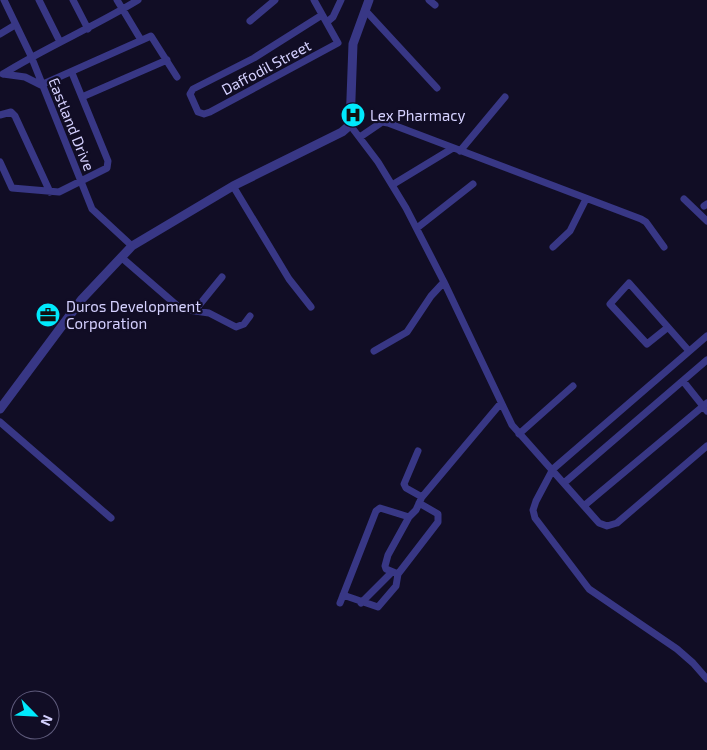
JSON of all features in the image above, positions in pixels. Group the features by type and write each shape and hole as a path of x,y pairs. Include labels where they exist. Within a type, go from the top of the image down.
{"street":[{"name":"Eastland Drive","path":"4,0 31,56 80,183 92,209 132,246"},
{"path":"39,0 60,42"},
{"path":"73,0 88,29"},
{"path":"117,0 141,40"},
{"path":"1,75 31,56 88,29 138,0"},
{"path":"250,20 275,0"},
{"path":"314,0 338,43 352,44"},
{"path":"327,22 333,17 341,0"},
{"path":"369,0 352,44 350,125 392,185 417,228 501,403 519,434 553,469 600,523 612,526 707,446"},
{"path":"365,10 437,88"},
{"name":"Daffodil Street","path":"322,15 254,58 193,89 190,94 198,112 206,114 338,43"},
{"path":"0,34 15,25"},
{"path":"1,75 25,77 41,85 72,73 141,40 153,37 177,77"},
{"path":"82,98 167,60"},
{"path":"0,162 12,188 50,192 68,189 106,170 108,166 72,73"},
{"path":"460,151 505,97"},
{"path":"0,115 11,112 15,116 50,192"},
{"path":"360,137 384,122 646,222 664,247"},
{"path":"0,409 82,299 132,246 233,186 342,132 350,125"},
{"path":"392,185 453,148"},
{"path":"417,228 473,184"},
{"path":"233,186 289,279 311,307"},
{"path":"553,246 570,231 586,199"},
{"path":"684,199 707,221"},
{"path":"121,257 181,309 196,309 210,313 236,327 240,327 250,316"},
{"path":"196,309 222,276"},
{"path":"374,351 407,332 431,296 444,282"},
{"path":"666,328 647,344 610,304 628,283 666,328 689,351"},
{"path":"707,336 553,469 533,510 535,518 589,590 677,649 707,679"},
{"path":"564,483 707,360"},
{"path":"585,505 706,407 683,381"},
{"path":"519,434 573,386"},
{"path":"343,595 361,603 378,607 382,605 396,586 394,574 386,569 386,561 409,517 420,500 501,403"},
{"path":"0,422 111,518"},
{"path":"361,603 394,574 438,522 438,514 406,488 404,484 418,451"},
{"path":"340,603 376,512 380,508 409,517"}],"place":[{"name":"Lex Pharmacy","path":"353,115"},
{"name":"Duros Development Corporation","path":"48,315"}]}
